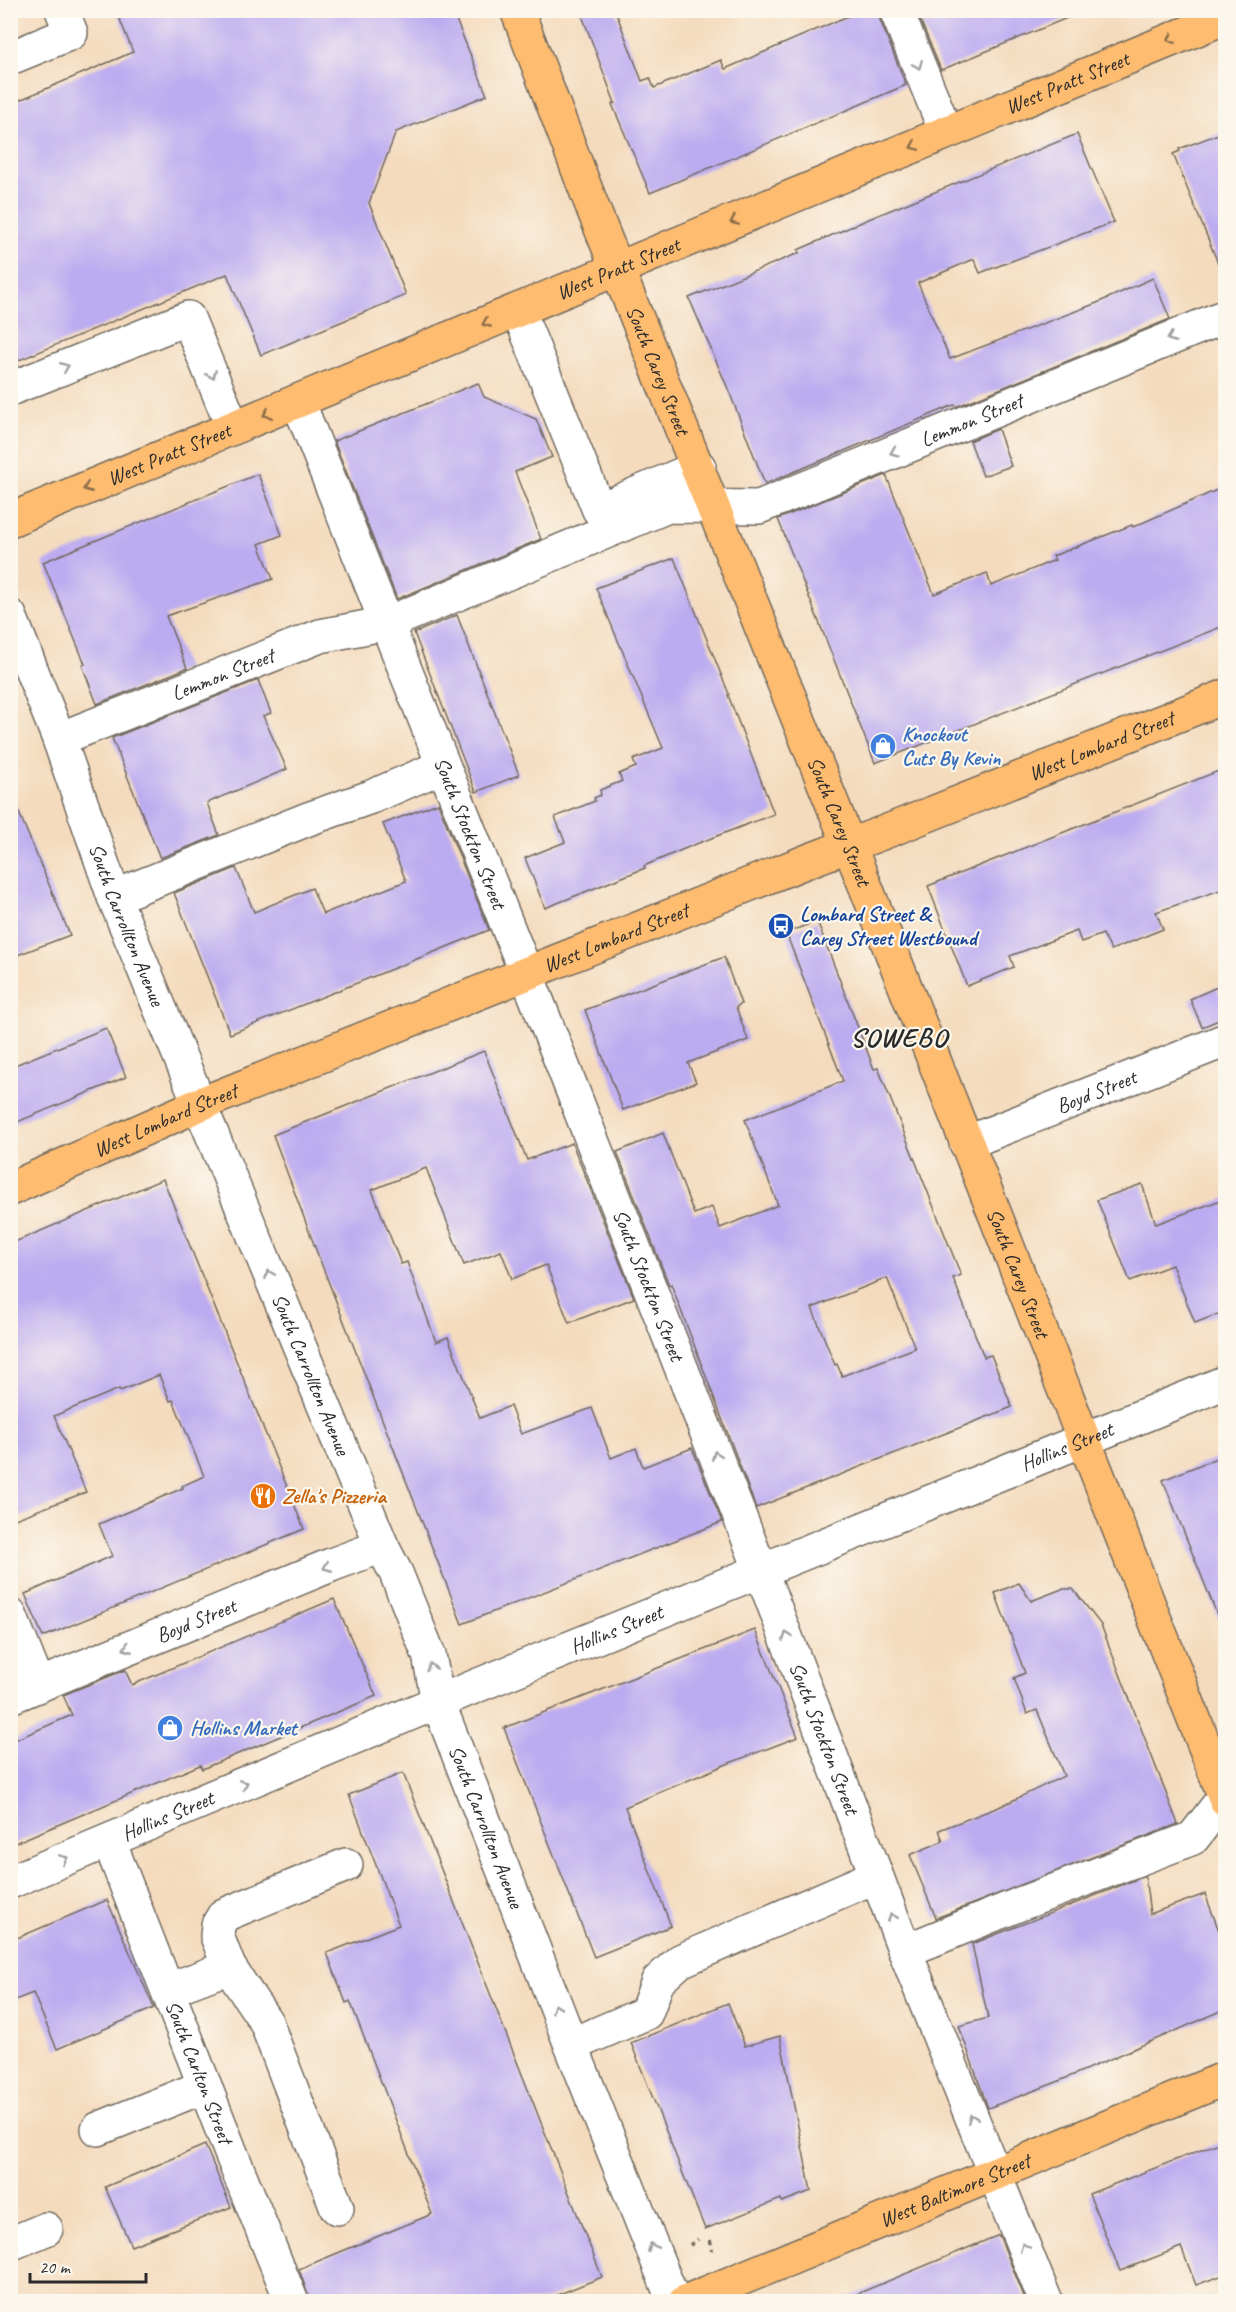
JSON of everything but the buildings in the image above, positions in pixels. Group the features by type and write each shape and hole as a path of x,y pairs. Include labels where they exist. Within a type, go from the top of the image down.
{"main road":[{"name":"South Carey Street","path":"517,10 1225,1797"},
{"name":"West Pratt Street","path":"10,520 1226,17"},
{"name":"West Lombard Street","path":"10,1190 198,1105 1226,696"},
{"name":"West Baltimore Street","path":"685,2301 1226,2078"}],"street":[{"path":"10,58 72,33 62,10"},
{"path":"896,10 946,132"},
{"path":"518,310 599,510 699,467"},
{"name":"Lemmon Street","path":"60,739 320,636 388,623 668,506 759,507 1226,316"},
{"path":"10,389 188,318 233,428"},
{"name":"South Stockton Street","path":"298,401 388,623 761,1571 905,1951 1046,2301"},
{"name":"South Carrollton Avenue","path":"10,616 60,739 114,897 198,1105 429,1655 438,1702 571,2045 674,2301"},
{"path":"114,897 308,819 371,797 443,766"},
{"name":"Boyd Street","path":"966,1143 1226,1040"},
{"name":"Hollins Street","path":"10,1882 438,1702 1226,1382"},
{"name":"Boyd Street","path":"24,1691 382,1546"},
{"path":"10,1615 24,1691"},
{"path":"905,1951 1193,1838 1225,1797"},
{"name":"South Carlton Street","path":"109,1841 292,2301"},
{"path":"337,2208 266,2022 229,1967 217,1936 218,1925 224,1915 346,1865"},
{"path":"571,2045 646,2013 658,1981 680,1961 876,1876"},
{"path":"168,1990 229,1967"},
{"path":"98,2129 205,2086"},
{"path":"10,2244 46,2229"}],"path":[{"path":"690,2245 698,2240"},
{"path":"710,2240 713,2254"}],"place":[{"name":"Knockout Cuts By Kevin","path":"883,746"},
{"name":"Lombard Street & Carey Street Westbound","path":"781,926"},
{"name":"Zella's Pizzeria","path":"263,1496"},
{"name":"Hollins Market","path":"170,1728"}],"district":[{"name":"SOWEBO","path":"899,1037"}]}
